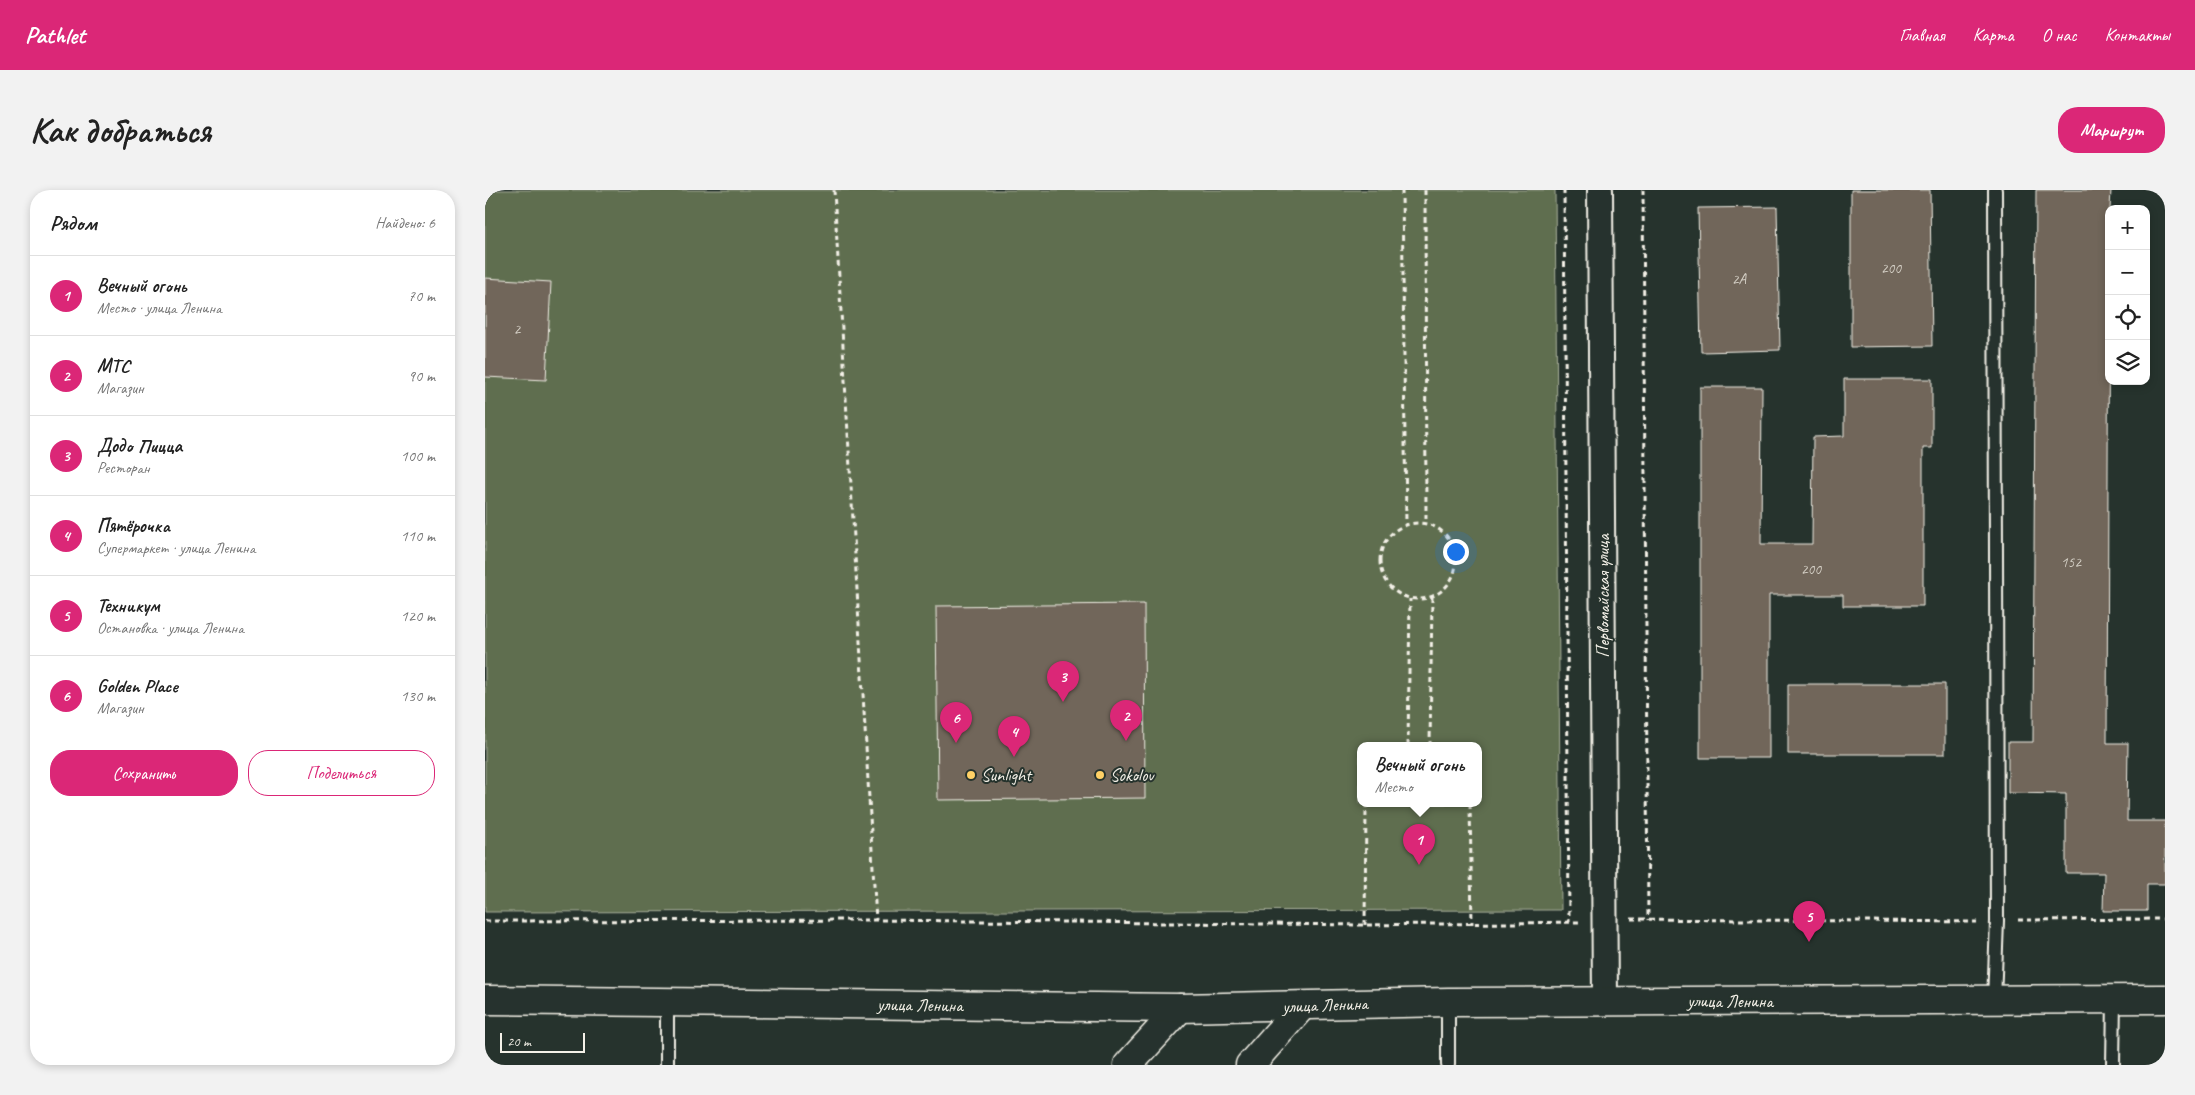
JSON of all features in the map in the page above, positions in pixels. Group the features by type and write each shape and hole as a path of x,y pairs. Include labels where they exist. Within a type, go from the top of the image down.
{"main road":[{"name":"улица Ленина","path":"485,1000 1181,1008 1448,1002 2165,999"},
{"path":"1250,1065 1302,1006"},
{"path":"1129,1065 1181,1008"}],"street":[{"name":"Первомайская улица","path":"1600,190 1605,1001"}],"lane":[{"path":"1994,1001 1997,921 1995,190"},
{"path":"2113,1065 2114,999"},
{"path":"667,1002 667,1065"},
{"path":"1448,1002 1448,1065"}],"path":[{"path":"834,190 876,920"},
{"path":"1401,190 1406,524"},
{"path":"1425,190 1426,523"},
{"path":"1564,190 1569,922"},
{"path":"1643,190 1648,920"},
{"path":"1426,523 1437,527 1447,535 1453,546 1456,558 1455,570 1451,581 1432,597 1410,599 1398,594 1388,586 1382,575 1379,563 1380,550 1386,539 1395,530 1406,524 1426,523"},
{"path":"1430,742 1432,597"},
{"path":"1409,742 1410,599"},
{"path":"1365,925 1366,807"},
{"path":"1470,807 1472,924"},
{"path":"2009,920 2165,919"},
{"path":"485,920 876,920 1365,925 1584,922"},
{"path":"1628,920 1979,922"}],"green space":[{"path":"485,190 1555,190 1561,910 485,912"}],"building":[{"path":"1851,190 1930,190 1932,346 1851,347"},
{"path":"2036,190 2111,190 2110,205 2105,205 2105,385 2108,385 2107,743 2128,743 2127,821 2165,821 2165,884 2147,884 2147,911 2103,911 2104,873 2066,873 2066,794 2008,793 2008,742 2033,742"},
{"path":"1777,207 1780,350 1701,352 1698,208"},
{"path":"485,278 551,282 546,380 485,377"},
{"path":"1844,379 1932,379 1932,448 1923,448 1923,606 1843,606 1843,595 1769,595 1769,758 1700,758 1700,387 1762,387 1761,544 1812,544 1813,437 1844,436"},
{"path":"1144,604 1145,798 938,800 936,606"},
{"path":"1788,684 1945,684 1945,754 1788,754"}],"place":[{"name":"Додо Пицца","path":"1063,702"},
{"name":"МТС","path":"1126,741"},
{"name":"Golden Place","path":"956,743"},
{"name":"Пятёрочка","path":"1014,757"},
{"name":"Sunlight","path":"971,775"},
{"name":"Sokolov","path":"1100,775"},
{"name":"Вечный огонь","path":"1419,865"},
{"name":"Техникум","path":"1809,942"}]}
